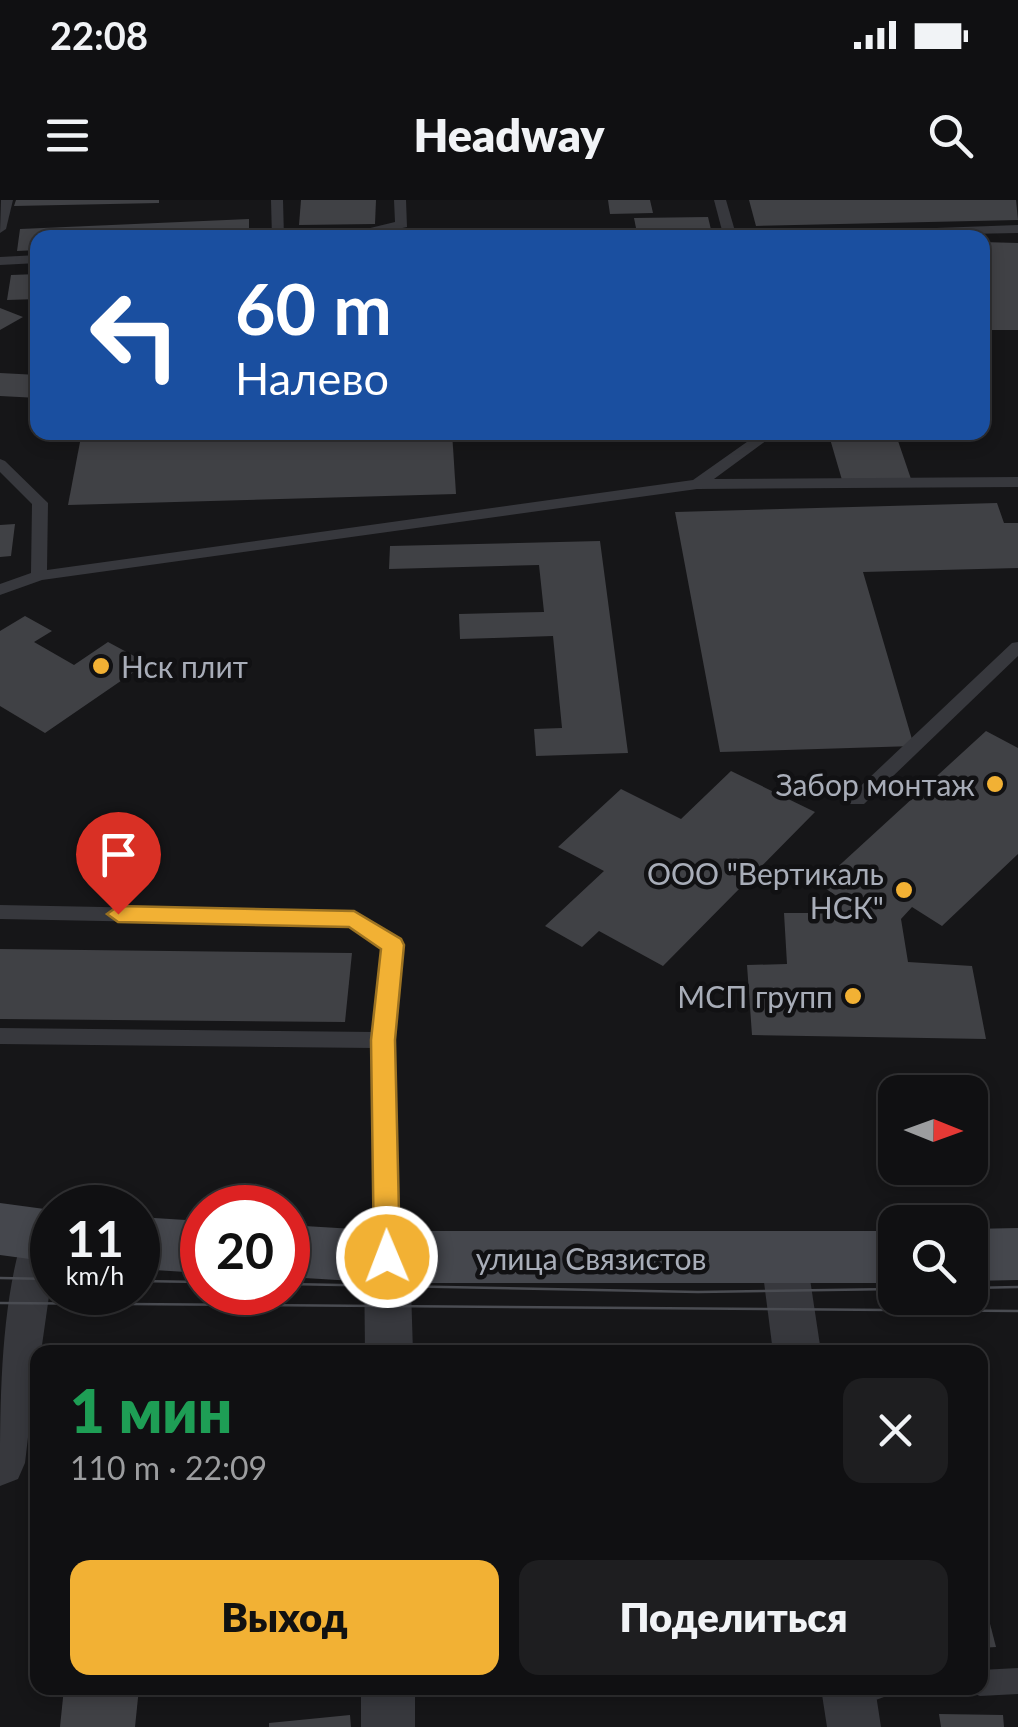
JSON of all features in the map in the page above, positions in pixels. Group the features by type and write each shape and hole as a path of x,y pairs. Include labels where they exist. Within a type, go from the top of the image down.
{"street":[{"name":"улица Связистов","path":"310,1253 387,1257 878,1256"},
{"path":"988,1255 1018,1254"},
{"path":"0,1463 30,1256"},
{"path":"387,1257 389,1345"},
{"path":"784,1259 796,1345"},
{"path":"388,1695 388,1727"},
{"path":"849,1695 854,1727"}],"lane":[{"path":"0,229 6,200"},
{"path":"277,200 278,230"},
{"path":"381,230 402,224 400,200"},
{"path":"720,200 729,230"},
{"path":"990,230 1018,229"},
{"path":"0,261 30,259"},
{"path":"696,484 759,440"},
{"path":"0,464 40,503 39,576"},
{"path":"0,590 39,576 696,484 1018,482"},
{"path":"857,800 1018,647"},
{"path":"0,912 354,919 393,945 383,1040 387,1257"},
{"path":"0,1036 383,1040"},
{"path":"988,1682 1018,1681"}],"building":[{"path":"16,200 159,200 159,203 14,206"},
{"path":"301,200 376,200 375,224 299,225"},
{"path":"608,200 650,200 653,213 610,214"},
{"path":"749,200 1016,200 1018,220 756,226"},
{"path":"708,217 711,230 636,230 634,218"},
{"path":"249,219 249,230 30,230 30,250 17,251 20,229"},
{"path":"990,242 1018,243 1018,330 990,330"},
{"path":"30,274 30,299 7,300 11,275"},
{"path":"0,308 23,317 0,330"},
{"path":"0,373 30,375 30,398 0,396"},
{"path":"453,440 456,494 68,505 80,442"},
{"path":"830,440 898,440 911,479 842,480"},
{"path":"997,503 1004,523 1018,523 1018,568 863,572 914,746 720,752 675,512"},
{"path":"15,524 11,556 0,557 0,525"},
{"path":"600,541 628,753 536,756 534,729 562,728 553,636 460,639 459,614 544,612 539,565 389,569 390,546"},
{"path":"25,616 52,631 34,642 74,665 108,642 147,663 45,733 0,706 0,631"},
{"name":"ООО \"Вертикаль НСК\"","path":"986,731 1018,748 1018,854 942,926 912,907 901,919 908,962 972,966 986,1039 752,1035 747,965 787,964 784,913 834,913 838,897 819,884"},
{"path":"731,771 815,812 663,966 599,931 582,947 545,926 604,871 558,847 621,789 681,819"},
{"path":"0,949 352,953 345,1022 0,1019"},
{"path":"988,1616 996,1647 988,1648"},
{"path":"63,1695 138,1695 135,1727 60,1727"},
{"path":"939,1714 1003,1715 1004,1727 941,1727"},
{"path":"350,1715 351,1727 269,1727 269,1723"}],"tram line":[{"path":"0,1278 30,1279"},
{"path":"160,1281 180,1282"},
{"path":"310,1284 698,1292 878,1289"},
{"path":"988,1288 1018,1287"},
{"path":"0,1303 1018,1311"}],"place":[{"name":"Нск плит","path":"101,666"},
{"name":"Забор монтаж","path":"995,784"},
{"name":"ООО \"Вертикаль НСК\"","path":"904,890"},
{"name":"МСП групп","path":"853,996"}],"route":[{"path":"118,914 354,919 393,945 383,1040 387,1257"}]}
